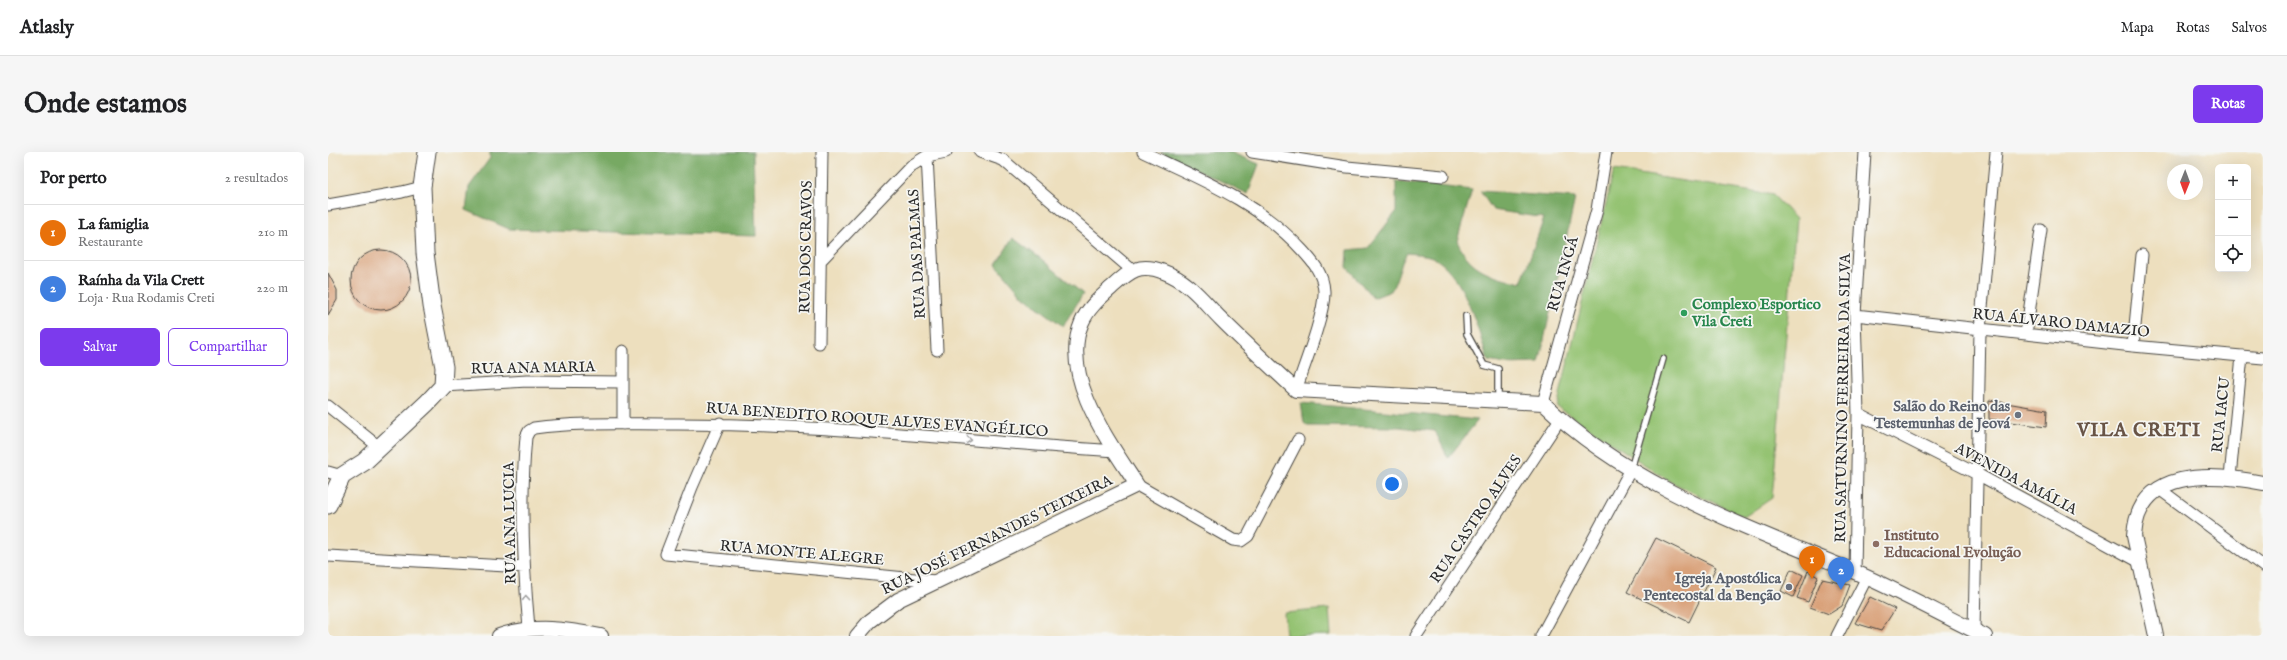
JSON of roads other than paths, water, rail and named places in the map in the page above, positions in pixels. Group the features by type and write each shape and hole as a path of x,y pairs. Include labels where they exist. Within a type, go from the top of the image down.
{"main road":[{"path":"328,505 335,474 364,462 427,404 443,386 444,367 432,306 425,252 422,187 427,152"}],"street":[{"name":"RUA DOS CRAVOS","path":"820,342 822,152"},
{"path":"822,259 911,166 927,156 946,152"},
{"path":"980,152 1003,160 1132,270"},
{"path":"1143,152 1234,196 1262,213 1289,236 1317,266 1323,280 1322,304 1296,390"},
{"path":"1252,152 1347,167 1443,176"},
{"name":"RUA INGÁ","path":"1543,402 1597,210 1606,152"},
{"name":"RUA SATURNINO FERREIRA DA SILVA","path":"1861,575 1855,315 1865,152"},
{"path":"1298,440 1248,536 1241,541 1233,540 1137,485 1115,452 1080,383 1076,360 1076,340 1082,322 1096,301 1132,270 1148,268 1162,271 1188,284 1221,319 1296,390 1543,402 1560,419 1631,469 1672,493 1727,520 1861,575 1980,633 1980,330 1996,152"},
{"name":"RUA DAS PALMAS","path":"927,156 938,350"},
{"path":"328,205 422,187"},
{"path":"2026,334 2041,230"},
{"path":"2134,346 2142,255"},
{"name":"RUA ÁLVARO DAMAZIO","path":"1855,315 1980,330 2263,358"},
{"path":"623,351 623,424"},
{"name":"RUA IACU","path":"2230,477 2242,356"},
{"name":"RUA ANA MARIA","path":"443,386 527,381 623,382"},
{"path":"328,406 380,446"},
{"name":"AVENIDA AMÁLIA","path":"1858,414 1979,475 2138,561"},
{"name":"RUA CASTRO ALVES","path":"1416,636 1560,419"},
{"name":"RUA BENEDITO ROQUE ALVES EVANGÉLICO","path":"541,427 623,424 720,424 876,432 1115,452"},
{"name":"RUA MONTE ALEGRE","path":"720,424 692,487 666,554 934,581"},
{"name":"RUA ANA LUCIA","path":"529,628 524,567 522,476 526,437 529,431 541,427"},
{"path":"1541,636 1631,469"},
{"path":"2156,636 2138,561 2134,536 2135,525 2143,505 2158,488 2173,482 2201,477 2230,477 2263,483"},
{"name":"RUA JOSÉ FERNANDES TEIXEIRA","path":"857,636 882,611 898,600 934,581 1137,485"},
{"path":"2158,488 2263,566"},
{"path":"328,556 524,567"},
{"path":"1837,636 1861,575"},
{"path":"499,636 529,628 567,630 601,636"}],"lane":[{"path":"1466,316 1467,334 1484,365 1498,369 1498,400"},
{"path":"1631,469 1663,359"}],"place":[{"name":"Complexo Esportico Vila Creti","path":"1684,313"},
{"name":"Salão do Reino das Testemunhas de Jeová","path":"2018,415"},
{"name":"Instituto Educacional Evolução","path":"1876,544"},
{"name":"La famiglia","path":"1812,579"},
{"name":"Igreja Apostólica Pentecostal da Benção","path":"1789,587"},
{"name":"Raínha da Vila Crett","path":"1841,590"}],"district":[{"name":"VILA CRETI","path":"2139,431"}]}
